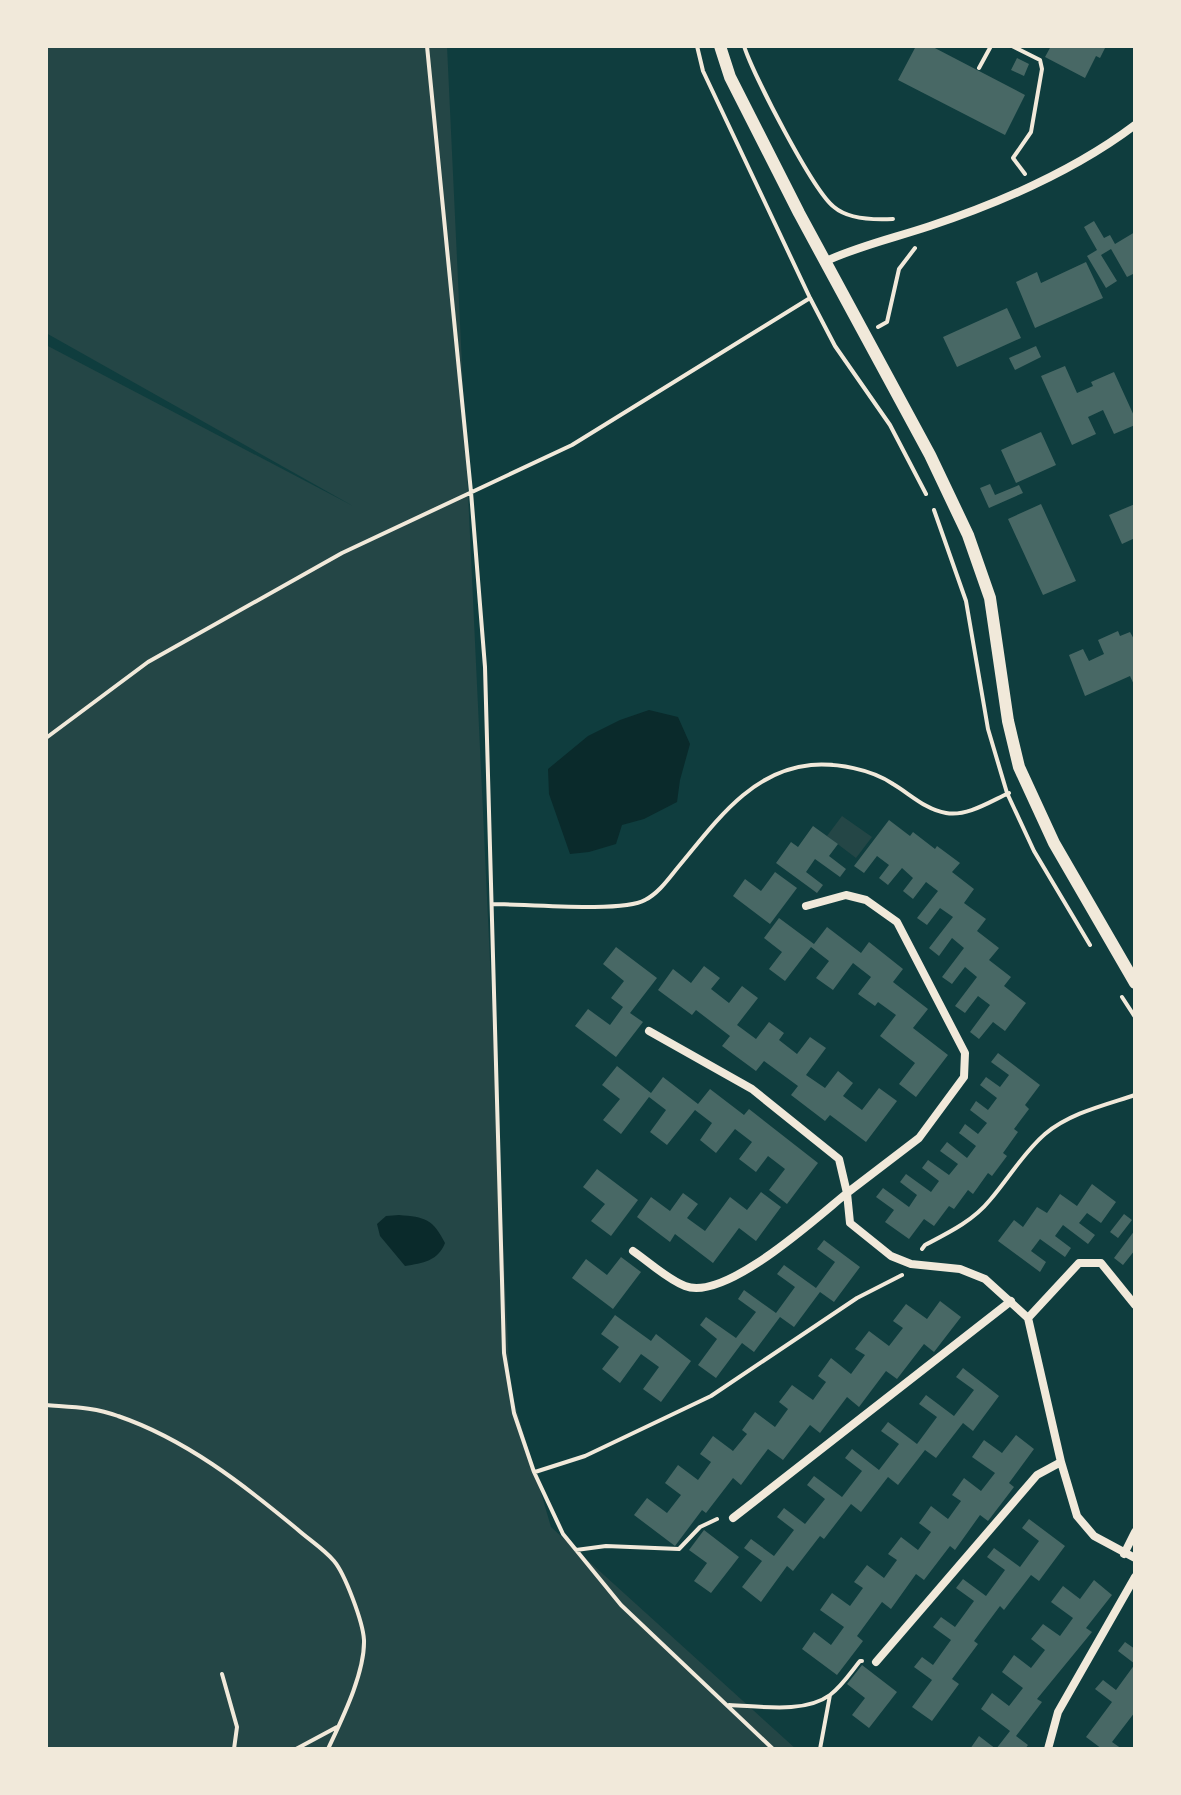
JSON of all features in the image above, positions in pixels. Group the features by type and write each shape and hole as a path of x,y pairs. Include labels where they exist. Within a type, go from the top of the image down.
{"street":[{"path":"720,46 734,85 863,336 930,455 982,570 994,616 1010,732 1026,785 1074,881 1135,983"},
{"path":"824,262 931,226 1033,186 1073,165 1135,125"},
{"path":"633,1251 686,1287 715,1286 772,1254 919,1138 964,1077 965,1053 897,922 866,900 846,895 806,906"},
{"path":"649,1031 752,1089 839,1159 850,1223 891,1256 911,1264 960,1269 985,1279 1028,1318 1061,1462 1077,1516 1094,1536 1135,1558"},
{"path":"1028,1318 1079,1263 1101,1263 1135,1305"},
{"path":"733,1518 1011,1301"},
{"path":"876,1662 1037,1475 1061,1462"},
{"path":"1124,1554 1135,1532"},
{"path":"1048,1749 1058,1712 1135,1577"}],"path":[{"path":"427,46 485,667 504,1353 514,1413 534,1472 563,1534 621,1605 773,1749"},
{"path":"697,46 703,71 810,298 835,346 890,425 926,494"},
{"path":"744,46 798,154 834,208 865,218 896,219"},
{"path":"979,68 991,46"},
{"path":"1012,46 1040,60 1042,69 1031,132 1013,158 1033,186"},
{"path":"1010,177 1022,170"},
{"path":"835,346 863,336 887,322 899,269 931,226"},
{"path":"46,738 148,662 342,553 572,445 810,298"},
{"path":"933,507 966,601 988,729 1007,793 1034,851 1093,951"},
{"path":"492,904 622,907 643,902 660,888 736,799 765,779 810,765 849,767 876,776 928,807 947,814 964,813 1026,785"},
{"path":"1118,990 1135,1017"},
{"path":"534,1472 585,1456 711,1396 857,1298 900,1279 925,1245 957,1229 988,1203 1028,1151 1047,1132 1089,1110 1135,1095"},
{"path":"46,1405 90,1408 159,1433 212,1464 334,1561 351,1592 364,1639 357,1679 328,1749"},
{"path":"576,1550 606,1546 679,1549 700,1527 713,1519 733,1518"},
{"path":"726,1705 800,1706 830,1695 860,1661 876,1662"},
{"path":"222,1674 237,1727 234,1749"},
{"path":"820,1749 830,1695"},
{"path":"296,1749 339,1726"}],"shaded area":[{"path":"46,46 447,46 510,1387 551,1527 796,1749 46,1749 46,345 353,506 46,333"},
{"path":"649,710 678,717 690,744 677,802 644,819 622,825 616,844 570,854 549,794 548,769 588,736"},
{"path":"842,816 872,837 856,858 827,836"},
{"path":"386,1216 422,1218 432,1224 445,1243 438,1254 424,1262 405,1266 380,1236 377,1224"}],"building":[{"path":"916,46 931,46 1025,95 1005,135 898,80"},
{"path":"1051,46 1106,46 1100,58 1096,56 1085,78 1045,57"},
{"path":"1017,58 1029,64 1024,76 1011,70"},
{"path":"1094,221 1104,238 1110,235 1115,244 1135,232 1135,273 1127,277 1111,249 1101,255 1117,281 1106,288 1087,256 1097,250 1084,227"},
{"path":"1086,262 1103,298 1035,328 1016,282 1037,272 1041,283"},
{"path":"1007,308 1021,338 957,367 943,337"},
{"path":"1036,346 1041,357 1015,370 1009,358"},
{"path":"1065,366 1077,393 1093,386 1091,382 1114,372 1135,418 1135,425 1114,434 1103,410 1088,417 1096,434 1072,445 1041,376"},
{"path":"1041,432 1056,465 1016,483 1001,450"},
{"path":"990,484 995,495 1019,485 1023,493 989,508 980,488"},
{"path":"1041,504 1076,581 1043,595 1008,519"},
{"path":"1135,504 1135,538 1122,544 1109,515"},
{"path":"1118,631 1120,636 1130,632 1135,641 1135,687 1130,676 1085,696 1069,655 1083,649 1089,661 1104,654 1098,640"},
{"path":"889,820 910,836 913,832 960,863 952,872 974,889 964,903 986,919 977,931 999,948 989,960 1011,977 1004,986 1026,1003 1005,1031 993,1022 979,1039 970,1032 990,1005 978,996 965,1013 955,1006 977,977 965,967 952,984 942,977 964,948 952,938 939,956 929,948 953,917 940,908 927,925 917,918 938,891 926,882 913,899 903,891 913,878 902,868 888,885 879,878 889,865 877,856 864,873 854,866"},
{"path":"813,826 838,844 829,856 846,869 840,877 815,859 806,872 823,885 817,893 776,863 791,842 798,847"},
{"path":"775,872 797,888 770,924 733,896 745,879 761,891"},
{"path":"779,918 814,944 827,927 861,953 869,942 903,969 893,982 928,1009 913,1028 948,1055 916,1097 899,1084 915,1063 880,1036 896,1015 878,1002 875,1006 858,994 871,977 853,963 833,990 816,978 829,961 811,947 785,981 769,969 782,952 764,938"},
{"path":"616,947 657,978 630,1013 643,1022 616,1057 575,1026 588,1009 610,1025 623,1007 611,998 624,981 603,964"},
{"path":"704,966 720,978 711,989 729,1003 742,986 758,998 737,1025 756,1039 769,1022 784,1033 779,1040 797,1054 810,1037 826,1048 806,1075 825,1088 838,1071 853,1083 843,1096 862,1110 879,1088 897,1101 866,1142 830,1115 825,1121 791,1095 798,1086 764,1061 756,1071 722,1046 730,1036 696,1010 692,1015 658,990 673,969 691,983"},
{"path":"998,1053 1040,1085 1025,1105 1029,1109 1014,1129 1018,1132 1003,1153 1007,1156 992,1176 988,1173 973,1194 968,1190 954,1209 949,1206 934,1226 924,1219 909,1239 885,1222 894,1210 876,1197 883,1188 909,1207 917,1195 900,1182 906,1174 931,1192 939,1181 922,1168 928,1160 949,1175 958,1164 940,1151 947,1142 967,1158 976,1146 959,1133 965,1124 978,1134 987,1123 970,1110 976,1101 988,1110 997,1098 980,1085 986,1077 1000,1087 1009,1075 991,1062"},
{"path":"617,1066 651,1093 663,1077 698,1104 710,1089 744,1115 749,1109 818,1163 787,1204 769,1190 785,1169 768,1156 756,1172 739,1159 752,1142 735,1129 716,1153 700,1140 712,1123 695,1110 667,1145 650,1132 666,1110 649,1097 621,1134 603,1120 620,1099 602,1085"},
{"path":"597,1169 638,1200 611,1236 591,1221 605,1204 583,1187"},
{"path":"1092,1184 1116,1202 1101,1223 1087,1213 1079,1223 1095,1235 1088,1244 1063,1225 1055,1236 1071,1248 1065,1257 1040,1239 1031,1251 1046,1262 1040,1272 998,1241 1014,1220 1023,1227 1037,1207 1047,1213 1060,1194 1077,1206"},
{"path":"761,1192 781,1207 756,1241 739,1228 713,1263 675,1234 670,1242 637,1217 651,1197 670,1211 683,1193 698,1204 687,1218 705,1231 730,1197 747,1210"},
{"path":"1124,1214 1132,1220 1118,1238 1110,1232"},
{"path":"1135,1230 1135,1250 1123,1265 1114,1258"},
{"path":"824,1240 860,1267 834,1302 820,1292 794,1327 780,1317 754,1352 742,1343 716,1378 698,1365 717,1339 700,1325 706,1317 736,1338 756,1312 738,1299 744,1290 776,1313 795,1287 777,1274 784,1265 816,1288 835,1262 817,1249"},
{"path":"621,1257 641,1272 613,1309 572,1278 586,1259 607,1275"},
{"path":"940,1301 961,1317 934,1352 924,1344 897,1379 886,1371 859,1407 847,1397 820,1433 810,1425 783,1460 768,1449 741,1485 733,1478 706,1513 702,1510 675,1546 634,1515 647,1498 667,1513 681,1495 665,1483 678,1465 698,1480 711,1462 700,1454 713,1436 733,1451 747,1434 742,1430 755,1412 775,1427 788,1409 779,1402 792,1385 813,1400 826,1382 818,1376 831,1358 851,1374 865,1355 855,1349 869,1331 889,1346 903,1328 893,1321 906,1304 927,1319"},
{"path":"615,1315 651,1341 656,1334 691,1361 661,1402 643,1389 659,1367 641,1354 620,1383 602,1369 619,1347 601,1334"},
{"path":"963,1368 999,1396 973,1431 963,1423 936,1458 925,1450 898,1485 888,1477 861,1512 851,1504 824,1539 820,1536 793,1571 787,1566 761,1602 742,1587 762,1561 744,1548 751,1539 774,1556 794,1530 777,1517 784,1508 805,1524 825,1499 807,1485 814,1476 842,1497 862,1471 845,1458 852,1449 879,1470 899,1444 881,1431 888,1422 917,1444 937,1417 919,1404 926,1395 954,1416 974,1390 956,1377"},
{"path":"1016,1435 1034,1449 1009,1483 1014,1487 988,1521 980,1515 955,1550 950,1546 924,1580 916,1574 891,1609 882,1602 857,1636 863,1641 837,1675 802,1649 814,1632 831,1645 844,1627 820,1610 832,1593 850,1606 863,1588 854,1582 867,1565 884,1578 897,1560 888,1554 901,1537 918,1550 931,1532 919,1523 931,1506 948,1519 961,1501 952,1495 964,1478 981,1491 995,1473 972,1457 984,1440 1002,1453"},
{"path":"1029,1519 1065,1546 1039,1581 1031,1575 1004,1610 1000,1606 974,1641 978,1644 952,1679 959,1684 932,1721 912,1707 932,1680 914,1667 922,1657 933,1665 951,1640 933,1627 941,1617 955,1627 974,1601 956,1588 963,1579 986,1596 1005,1570 987,1557 994,1548 1020,1567 1039,1541 1022,1528"},
{"path":"704,1530 739,1557 711,1593 694,1581 707,1563 689,1550"},
{"path":"1094,1580 1112,1595 1086,1628 1092,1632 1037,1699 1042,1702 1016,1736 1028,1745 1025,1749 996,1749 1010,1731 981,1709 992,1693 1009,1706 1023,1688 1002,1672 1014,1655 1031,1668 1045,1650 1031,1639 1043,1624 1060,1636 1073,1618 1051,1602 1063,1586 1080,1599"},
{"path":"1125,1642 1135,1649 1135,1664 1118,1651"},
{"path":"1135,1664 1135,1712 1112,1742 1122,1749 1102,1749 1086,1737 1112,1702 1095,1689 1103,1680 1116,1690"},
{"path":"862,1665 897,1692 869,1728 852,1715 865,1698 847,1684"},
{"path":"979,1736 996,1749 970,1749"}]}
